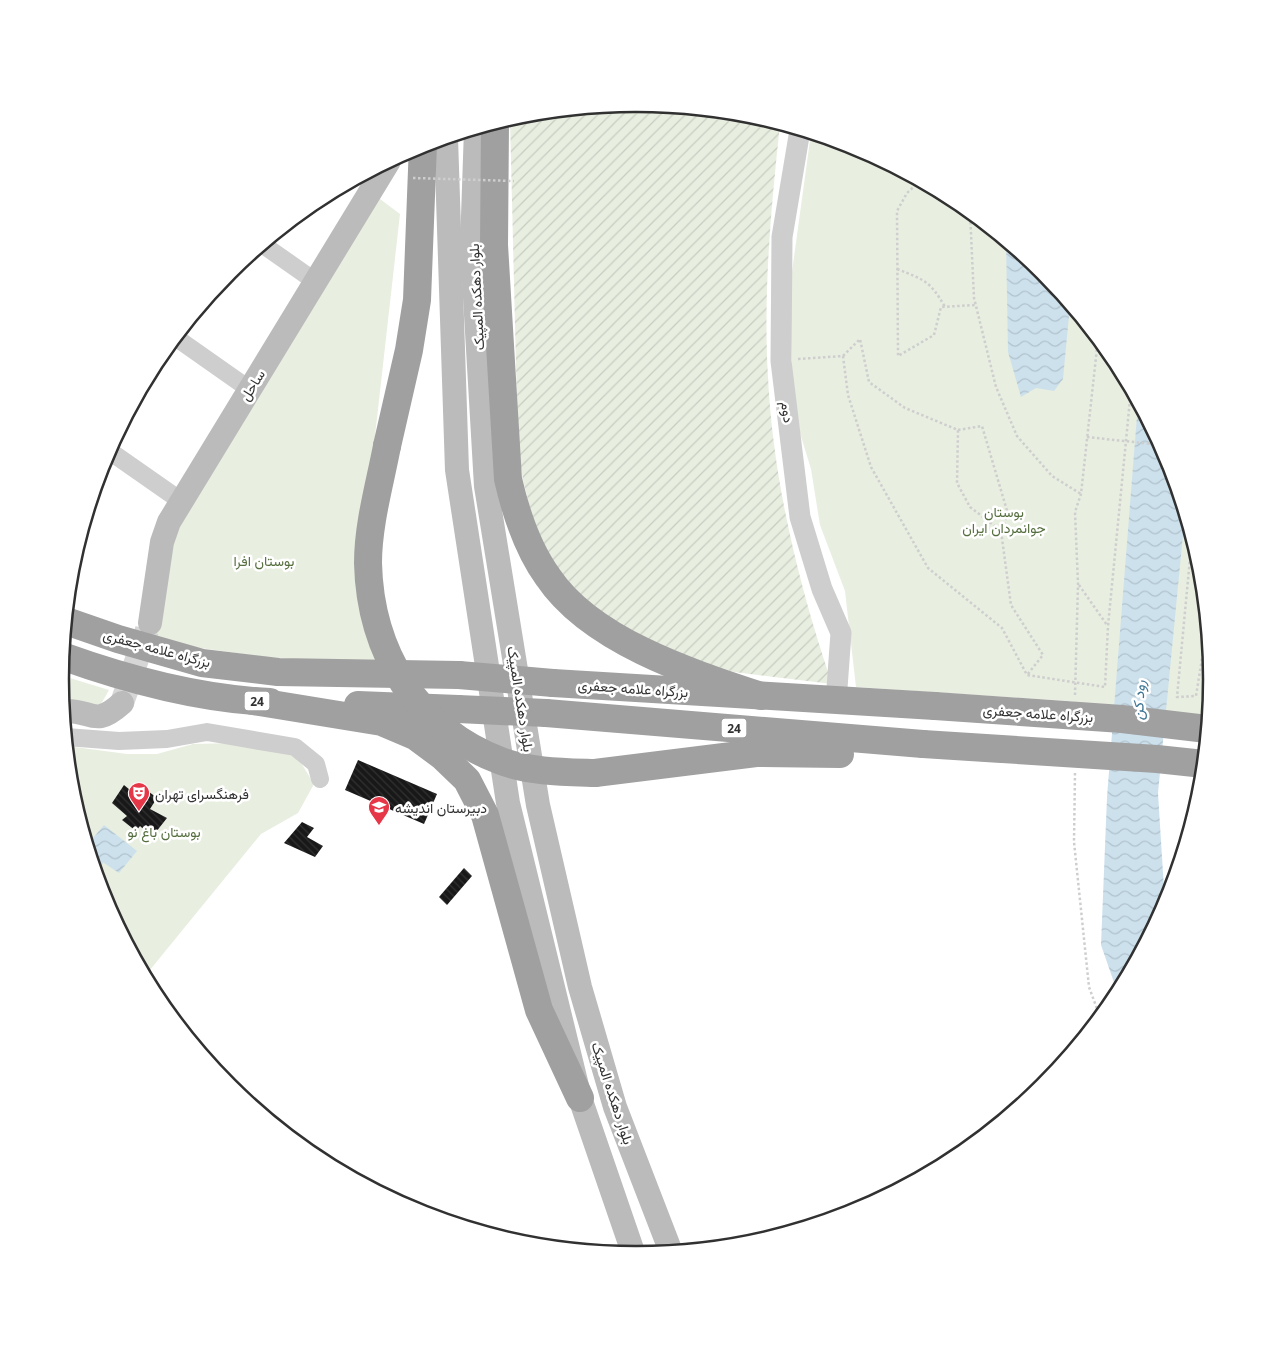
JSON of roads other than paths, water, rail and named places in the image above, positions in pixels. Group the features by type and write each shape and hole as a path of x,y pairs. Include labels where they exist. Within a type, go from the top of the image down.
{"highway":[{"path":"496,129 494,245 508,479 516,513 530,546 548,578 572,605 617,638 687,672 761,696"},
{"path":"423,154 417,300 409,350 387,446 368,561 371,602 379,636 408,692 424,710 469,746 502,762 536,769 595,773 756,753 850,754 923,744"},
{"name":"بزرگراه علامه جعفری","path":"72,623 118,639 202,663 278,672 459,675 554,683 1122,719 1201,728"},
{"name":"24","path":"70,659 156,685 253,701 546,713 923,744 1196,763"},
{"path":"253,701 382,722 415,736 442,756 467,780 485,815 540,1010 580,1098"}],"main road":[{"name":"بلوار دهکده المپیک","path":"476,135 472,246 486,486 538,805 580,987 612,1097 668,1245"},
{"name":"بلوار دهکده المپیک","path":"446,145 457,470 508,803 580,1098 631,1246"},
{"name":"ساحل","path":"150,623 162,542 169,522 316,282 380,173"},
{"path":"70,710 75,710 94,718 109,714 122,703"}],"street":[{"name":"دوم","path":"799,136 782,236 781,360 800,517 822,590 841,633 838,688"},
{"path":"268,248 316,282"},
{"path":"180,342 250,389"},
{"path":"115,455 181,501"},
{"path":"72,737 118,741 167,739 207,732 295,747 316,764 320,779"}],"water":[{"path":"1006,250 1037,278 1069,314 1063,379 1054,391 1036,388 1021,397 1008,352"},
{"name":"رود کن","path":"1137,414 1160,462 1183,530 1158,793 1164,886 1145,930 1114,984 1101,945 1107,797"},
{"path":"104,825 137,851 119,873 98,859 92,839"}],"tunnel":[{"path":"122,703 147,630"}],"place":[{"name":"فرهنگسرای تهران","path":"139,812"},
{"name":"دبیرستان اندیشه","path":"379,826"}],"park label":[{"name":"بوستان جوانمردان ایران","path":"1004,520"},
{"name":"بوستان افرا","path":"264,560"},
{"name":"بوستان باغ نو","path":"164,831"}]}
